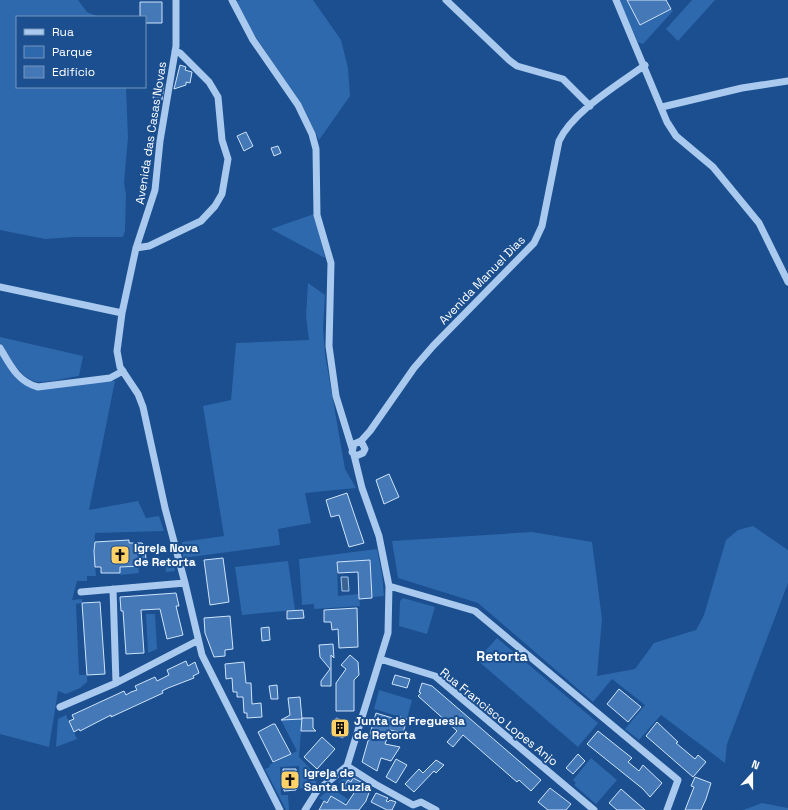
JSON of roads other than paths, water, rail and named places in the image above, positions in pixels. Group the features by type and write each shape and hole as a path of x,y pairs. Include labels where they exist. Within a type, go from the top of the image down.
{"street":[{"name":"Avenida das Casas Novas","path":"176,0 177,36 160,141 155,190 136,248 122,313 117,351 118,360 123,371 138,394 143,407 165,508 185,583 198,641 207,668 280,810"},
{"path":"232,0 253,40 298,105 312,134 316,149 317,215 331,263 329,346 336,396 346,432 353,451 360,456 364,451 359,440 346,432"},
{"path":"446,0 517,66 563,79 590,106"},
{"path":"616,0 645,65 667,122 676,136 713,167 759,223 788,282"},
{"path":"136,248 149,246 201,221 215,206 222,194 228,159 222,140 218,97 209,82 180,53 175,51"},
{"name":"Avenida Manuel Dias","path":"347,766 388,633 389,586 379,536 362,488 353,451 359,440 370,431 414,368 534,243 542,226 560,141 564,130 590,106 645,65"},
{"path":"662,107 742,88 788,81"},
{"path":"0,287 122,313"},
{"path":"0,348 16,374 28,384 38,387 110,378 123,371"},
{"name":"Avenida Manuel Dias","path":"358,468 370,431"},
{"path":"80,592 185,583"},
{"path":"389,586 475,611 678,780 667,810"},
{"path":"113,589 116,682"},
{"path":"60,707 116,682 198,641"},
{"name":"Rua Francisco Lopes Anjo","path":"380,659 435,676 594,810"},
{"path":"305,810 317,791 347,766 411,807 421,802 436,810"}],"place":[{"name":"Igreja Nova de Retorta","path":"120,555"},
{"name":"Junta de Freguesia de Retorta","path":"340,728"},
{"name":"Igreja de Santa Luzia","path":"290,780"}],"district":[{"name":"Retorta","path":"502,656"}]}
